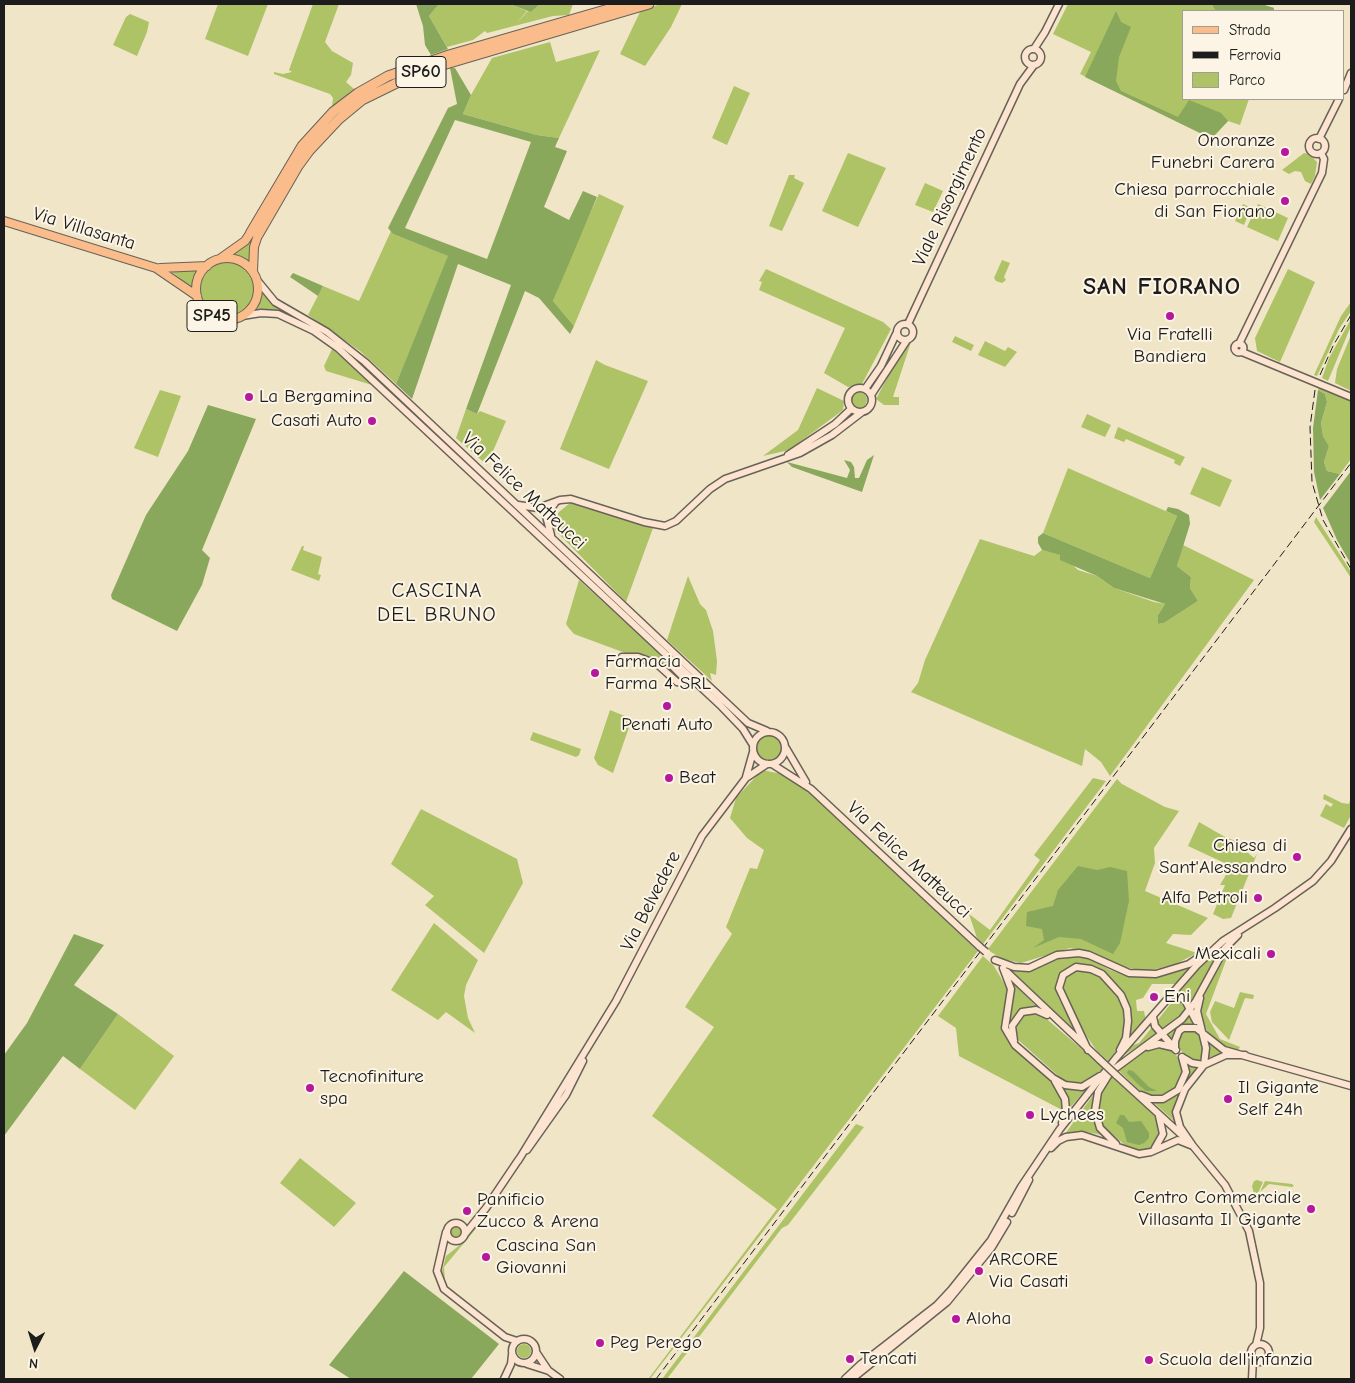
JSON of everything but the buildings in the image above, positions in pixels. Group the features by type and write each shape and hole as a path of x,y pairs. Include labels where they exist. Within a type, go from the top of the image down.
{"highway":[{"name":"SP60","path":"255,234 302,146 333,112 358,93 388,76 449,55 626,4"},
{"name":"SP60","path":"255,234 309,151 339,119 362,100 419,72 649,4"}],"main road":[{"path":"1046,32 1040,52 1041,60 1034,65 1026,60 1026,53 1034,49 1046,32 1060,4"},
{"path":"1034,49 1040,52"},
{"name":"Viale Risorgimento","path":"908,324 1020,84 1026,60"},
{"name":"Viale Risorgimento","path":"1020,84 1034,65"},
{"path":"1345,88 1351,73"},
{"path":"1319,139 1338,100"},
{"path":"1319,139 1312,140 1309,148 1314,154 1321,153"},
{"path":"1319,139 1325,145 1321,153"},
{"path":"1321,153 1324,159 1322,173 1248,329 1242,348 1255,356 1351,397"},
{"name":"Via Villasanta","path":"4,221 156,268"},
{"name":"SP60","path":"216,260 255,234"},
{"name":"SP60","path":"255,234 255,276"},
{"path":"207,266 216,260 237,260 255,276"},
{"name":"SP45","path":"156,268 207,266"},
{"name":"SP45","path":"207,266 197,282 197,296 203,309 214,317 230,320 242,316 252,308 256,299 255,276"},
{"name":"SP45","path":"156,268 197,296"},
{"name":"Via Felice Matteucci","path":"255,276 275,302 327,332 364,362 748,723 767,731 772,731 782,737 800,774 811,789 995,960 1058,1023"},
{"name":"Via Felice Matteucci","path":"242,316 261,313 278,314 314,331 338,348 661,650 743,729 753,744"},
{"path":"516,505 538,508 560,500 570,499 644,522 665,526 676,521 710,489 725,479 800,453 832,436 870,406 871,395 913,332 908,324 898,326 881,366 865,389"},
{"path":"896,334 901,340 907,340"},
{"path":"851,409 848,398 850,393 860,388 865,389 871,395"},
{"path":"851,409 862,412"},
{"path":"785,457 835,424 851,409"},
{"path":"551,536 546,523 546,516 549,510 560,500"},
{"path":"622,657 636,657 657,664 676,682 682,683 683,678 664,659 661,650"},
{"path":"753,752 753,744 758,736 767,731"},
{"path":"770,764 782,758 786,746"},
{"name":"Via Felice Matteucci","path":"753,752 757,759 770,764 811,789"},
{"name":"Via Belvedere","path":"518,1161 620,994 702,836 746,778 753,752"},
{"name":"Via Belvedere","path":"746,778 770,764"},
{"path":"995,960 1014,967 1029,968 1057,955 1079,953 1089,955 1129,973 1156,974 1189,964 1255,922 1313,881 1331,861 1351,829"},
{"path":"845,1379 947,1294 991,1240 1036,1164 1068,1119 1097,1084 1131,1055 1178,1023 1190,1009 1229,944 1255,922"},
{"path":"1116,1058 1153,1018 1197,965 1223,941"},
{"path":"1088,1050 1059,988 1063,976 1076,967 1088,968 1102,974 1116,988 1123,999 1127,1012 1128,1030 1111,1072 1098,1092 1095,1112 1100,1128 1119,1146"},
{"path":"1003,968 1010,989 1005,1028 1015,1045 1053,1078 1065,1085 1079,1087 1111,1072"},
{"path":"1204,1065 1206,1048 1197,1010 1198,1002 1207,981"},
{"path":"1173,994 1185,1000 1202,1031 1224,1050 1351,1086"},
{"path":"1015,1045 1012,1026 1022,1012 1029,1010 1042,1011 1058,1023 1193,1146"},
{"path":"1153,1018 1155,1026 1182,1057 1192,1063 1204,1065"},
{"path":"1175,1050 1176,1035 1183,1028 1189,1027 1202,1031"},
{"name":"Via Belvedere","path":"465,1234 566,1095 577,1076 591,1044"},
{"path":"1131,1055 1156,1044 1175,1050"},
{"path":"1245,1055 1226,1055 1204,1065 1185,1089 1176,1112 1180,1126 1193,1146 1222,1181 1242,1213 1255,1254 1260,1283 1260,1328 1264,1345 1268,1352 1267,1358 1262,1362 1252,1379"},
{"path":"1131,1090 1151,1099 1163,1099 1172,1094 1185,1078 1182,1057"},
{"path":"550,1117 560,1099 559,1094 564,1093 577,1076"},
{"path":"1053,1078 1065,1099 1065,1114 1060,1130"},
{"path":"1151,1152 1158,1146 1163,1134 1163,1126 1157,1112"},
{"name":"Via Belvedere","path":"537,1136 540,1123"},
{"path":"852,1379 934,1313 955,1293 996,1241 1036,1164 1058,1141 1074,1135 1091,1136 1119,1146 1133,1154 1151,1152 1178,1140 1193,1146"},
{"path":"482,1213 472,1219 450,1224 446,1232 437,1271 444,1289 505,1337 517,1341 525,1339 531,1341 549,1371"},
{"path":"442,1253 465,1234 464,1227 459,1223"},
{"path":"446,1232 450,1239 458,1241"},
{"path":"1252,1379 1253,1359 1251,1352 1256,1345 1260,1328"},
{"path":"505,1337 518,1362 549,1371 560,1379"},
{"path":"505,1377 517,1341"},
{"path":"1256,1345 1264,1345"},
{"path":"505,1377 534,1358 536,1352"},
{"path":"1253,1359 1262,1362"}],"green space":[{"path":"218,4 268,4 248,56 205,39"},
{"path":"313,4 339,4 325,42 332,51 353,63 351,75 346,82 354,89 332,107 333,98 330,94 274,74 274,72 283,74 292,72 289,70"},
{"path":"416,4 439,4 429,16 448,49 431,55 425,45 423,26"},
{"path":"439,4 509,4 527,11 515,25 528,11 531,12 540,4 573,4 569,15 553,16 487,33 485,31 473,40 447,47 429,16"},
{"path":"509,4 540,4 531,12"},
{"path":"660,4 682,4 671,27 645,66 620,54 640,12"},
{"path":"1068,4 1261,4 1274,8 1274,10 1182,10 1182,100 1249,100 1240,125 1228,121 1214,136 1205,132 1202,134 1080,74 1091,52 1053,34"},
{"path":"1212,4 1261,4 1274,8 1273,10 1215,10"},
{"path":"1116,11 1121,22 1131,27 1119,57 1116,81 1121,91 1178,117 1189,100 1221,113 1228,121 1214,136 1205,132 1202,134 1085,77"},
{"path":"130,14 149,22 137,56 113,45 126,17"},
{"path":"550,42 556,62 600,50 559,138 537,135 463,114 471,95 492,58"},
{"path":"450,68 455,68 471,95 463,114 537,135 559,138 555,147 567,151 544,207 569,220 583,191 597,197 553,301 574,326 570,334 539,298 525,291 477,414 466,409 511,285 458,264 412,399 396,384 448,256 393,234 388,228 448,108 457,104","holes":["455,120 531,142 487,259 405,228"]},
{"path":"734,86 750,93 727,145 712,138"},
{"path":"848,153 886,168 858,227 822,211"},
{"path":"1304,153 1309,154 1317,162 1315,176 1311,184 1305,181 1301,172 1295,171 1289,174 1282,170"},
{"path":"789,175 795,175 794,178 804,183 782,231 769,226"},
{"path":"925,183 943,191 933,212 915,205"},
{"path":"599,194 624,206 574,326 553,301 575,246"},
{"path":"1243,204 1251,208 1244,225 1235,221"},
{"path":"1258,204 1288,218 1278,241 1247,227"},
{"path":"391,231 393,234 449,256 396,384 360,351 308,315 323,286 359,301"},
{"path":"253,235 249,262 233,255 245,245"},
{"path":"1002,260 1010,263 1004,277 1006,280 1002,283 994,278"},
{"path":"228,261 243,266 251,274 256,289 251,304 243,312 228,317 213,312 205,304 200,289 205,274 213,266"},
{"path":"200,269 193,289 172,272 174,270"},
{"path":"766,269 883,322 891,329 862,384 848,387 824,373 845,328 759,290 762,282 759,281"},
{"path":"1288,269 1315,282 1280,362 1257,351 1255,338"},
{"path":"293,273 323,286 318,296 290,277"},
{"path":"262,293 278,308 277,311 257,310"},
{"path":"1351,302 1351,311 1339,329 1317,376 1314,375 1341,316"},
{"path":"1351,319 1351,326 1328,381 1322,378 1329,358"},
{"path":"1351,335 1351,391 1335,383 1337,369"},
{"path":"955,336 974,345 971,351 952,342"},
{"path":"985,341 1005,351 1008,347 1017,352 1005,367 978,355"},
{"path":"911,342 893,397 899,397 899,405 884,405 876,399 904,346"},
{"path":"332,349 369,379 372,385 326,371 324,366"},
{"path":"596,360 648,381 609,469 560,449"},
{"path":"1319,387 1351,400 1351,459 1340,474 1327,471 1324,462 1329,446 1323,436 1321,423 1327,402 1325,394 1318,390"},
{"path":"817,388 844,401 843,410 789,450 763,456 798,430"},
{"path":"160,390 181,396 158,457 134,448"},
{"path":"1318,390 1325,394 1327,402 1321,423 1323,436 1329,446 1324,462 1327,471 1340,474 1320,500 1314,472 1313,428"},
{"path":"859,392 865,394 867,400 865,406 859,408 853,406 851,400 853,394"},
{"path":"208,405 256,419 202,550 210,558 202,585 177,631 112,599 111,595 146,515 188,451"},
{"path":"466,409 477,414 480,411 506,421 487,465 456,438"},
{"path":"1087,414 1111,425 1105,437 1081,427"},
{"path":"1118,427 1185,457 1180,466 1174,463 1175,460 1126,439 1124,442 1114,438"},
{"path":"874,455 862,492 792,467 787,462 847,478 850,470 844,460 851,462 854,467 855,478 859,478 867,460"},
{"path":"1202,467 1232,480 1220,507 1190,494"},
{"path":"1068,468 1177,516 1150,578 1043,533"},
{"path":"1351,471 1351,564 1337,540 1323,508"},
{"path":"570,503 653,528 626,602 551,526 559,512"},
{"path":"1168,507 1178,509 1189,515 1190,524 1177,566 1191,577 1190,588 1198,601 1164,623 1158,624 1158,615 1165,604 1114,588 1097,576 1060,560 1060,555 1042,550 1038,543 1038,537 1043,533 1150,578 1177,516 1166,511"},
{"path":"1316,517 1351,572 1351,578 1314,522"},
{"path":"980,539 1034,556 1042,550 1061,555 1078,570 1097,576 1114,588 1165,604 1158,615 1158,624 1164,623 1198,601 1190,588 1191,577 1177,566 1183,545 1254,580 1110,776 1101,762 1085,749 1082,766 911,692 918,683 925,660"},
{"path":"302,546 304,546 303,550 322,557 318,574 321,575 319,581 291,570"},
{"path":"688,576 700,604 706,610 713,631 717,661 716,675 710,673 712,681 667,640"},
{"path":"579,580 658,652 662,659 680,676 677,678 662,664 654,660 631,653 628,654 574,634 566,624"},
{"path":"610,710 632,719 613,773 598,765 594,758"},
{"path":"533,732 581,749 579,755 576,757 530,740"},
{"path":"769,735 779,738 782,748 779,758 769,761 759,758 756,748 759,738"},
{"path":"762,770 782,774 801,785 978,951 650,1379 777,1209 652,1116 714,1027 685,1007 732,934 726,927 750,868 757,869 764,850 747,838 730,818 736,798"},
{"path":"1093,778 1106,781 983,944 977,938 969,914 990,930 1040,860 1034,855"},
{"path":"1117,779 1122,784 1165,807 1179,811 1154,848 1155,863 1145,891 1208,918 1191,935 1173,934 1166,943 1197,953 1176,964 1148,971 1122,967 1100,957 1070,948 1021,963 1003,959 991,952 988,949"},
{"path":"1324,794 1342,803 1349,804 1351,797 1351,815 1344,828 1320,816 1326,804 1331,807 1333,804 1323,799"},
{"path":"421,809 517,859 523,883 484,953 425,905 434,896 391,864"},
{"path":"1199,822 1225,837 1246,845 1247,852 1254,858 1257,854 1231,918 1223,919 1213,914 1225,885 1220,885 1231,866 1188,846"},
{"path":"1078,866 1097,870 1110,867 1127,871 1129,901 1120,943 1113,954 1081,939 1059,937 1033,948 1044,940 1042,929 1026,926 1027,912 1053,906 1058,890"},
{"path":"434,923 478,960 466,985 464,996 468,1018 475,1033 446,1012 438,1020 391,990"},
{"path":"74,934 104,945 74,985 118,1014 80,1069 63,1056 4,1136 4,1055 27,1023"},
{"path":"1231,947 1206,1014 1220,1039 1240,1047 1238,1050 1225,1046 1209,1034 1199,1016 1200,1002"},
{"path":"1221,949 1192,1001 1179,992 1207,959"},
{"path":"983,956 994,966 1008,990 1003,1023 1008,1041 1013,1048 1056,1086 1063,1097 1064,1111 959,1056 956,1028 938,1016"},
{"path":"1065,956 1086,957 1110,970 1130,977 1148,978 1163,976 1193,966 1177,984 1152,984 1143,998 1136,1000 1137,1011 1144,1011 1146,1021 1128,1040 1123,993 1106,974 1075,965 1065,970 1057,981 1058,997 1076,1032 1009,970 1032,970"},
{"path":"1077,969 1098,975 1108,982 1116,992 1123,1008 1125,1032 1118,1048 1108,1061 1097,1051 1082,1030 1062,987 1065,977"},
{"path":"1012,982 1038,1008 1018,1012 1008,1027"},
{"path":"1240,992 1254,995 1253,999 1245,998 1229,1040 1212,1022 1210,1012 1215,1001 1234,1008"},
{"path":"1175,998 1183,1000 1187,1008 1184,1014 1164,1029 1161,1029 1157,1021"},
{"path":"1035,1012 1042,1015 1104,1068 1083,1083 1064,1081 1016,1038 1014,1026 1022,1015"},
{"path":"118,1014 174,1056 135,1110 80,1069"},
{"path":"1190,1014 1195,1025 1181,1026 1174,1034 1173,1041 1167,1035"},
{"path":"1153,1026 1159,1034 1119,1058 1130,1046 1139,1043"},
{"path":"1186,1030 1195,1031 1201,1039 1203,1053 1199,1062 1189,1059 1178,1047 1179,1035"},
{"path":"1208,1040 1225,1053 1207,1058"},
{"path":"1160,1046 1170,1049 1176,1055 1181,1063 1182,1073 1177,1087 1165,1095 1153,1097 1139,1090 1117,1069 1143,1051"},
{"path":"1187,1062 1199,1067 1177,1101 1174,1121 1152,1101 1181,1090 1187,1078"},
{"path":"1128,1070 1133,1071 1149,1087 1157,1091 1146,1091 1127,1073"},
{"path":"1111,1076 1154,1115 1160,1134 1157,1143 1148,1149 1136,1151 1127,1147 1102,1125 1097,1112 1102,1087"},
{"path":"1063,1088 1087,1088 1069,1109 1067,1095"},
{"path":"1093,1095 1092,1114 1102,1135 1081,1131 1065,1134"},
{"path":"1120,1115 1124,1115 1129,1122 1141,1121 1149,1133 1149,1138 1139,1145 1127,1142 1123,1128 1116,1123"},
{"path":"856,1124 864,1127 788,1225 782,1228 667,1379 662,1379"},
{"path":"300,1158 356,1203 334,1227 280,1183"},
{"path":"1254,1181 1263,1182 1258,1193 1254,1194 1252,1186"},
{"path":"1265,1181 1292,1184 1294,1186 1269,1184 1260,1192"},
{"path":"484,1219 444,1267 445,1282 442,1271 446,1256 466,1240 473,1228"},
{"path":"456,1225 462,1231 456,1237 450,1231"},
{"path":"404,1271 499,1344 471,1379 351,1379 329,1365"},
{"path":"521,1344 527,1344 531,1351 527,1358 521,1358 517,1354 517,1348"}],"railway":[{"path":"1320,375 1333,346 1351,315"},
{"path":"1315,390 1310,427 1312,482 1323,520 1351,569"},
{"path":"656,1379 1351,463"}],"place":[{"name":"Onoranze Funebri Carera","path":"1285,152"},
{"name":"Chiesa parrocchiale di San Fiorano","path":"1285,201"},
{"name":"Via Fratelli Bandiera","path":"1170,316"},
{"name":"La Bergamina","path":"249,397"},
{"name":"Casati Auto","path":"372,421"},
{"name":"Farmacia Farma 4 SRL","path":"595,673"},
{"name":"Penati Auto","path":"667,706"},
{"name":"Beat","path":"669,778"},
{"name":"Chiesa di Sant'Alessandro","path":"1297,857"},
{"name":"Alfa Petroli","path":"1258,898"},
{"name":"Mexicali","path":"1271,954"},
{"name":"Eni","path":"1154,997"},
{"name":"Tecnofiniture spa","path":"310,1088"},
{"name":"Il Gigante Self 24h","path":"1228,1099"},
{"name":"Lychees","path":"1030,1115"},
{"name":"Centro Commerciale Villasanta Il Gigante","path":"1311,1209"},
{"name":"Panificio Zucco & Arena","path":"467,1211"},
{"name":"Cascina San Giovanni","path":"486,1257"},
{"name":"ARCORE Via Casati","path":"979,1271"},
{"name":"Aloha","path":"956,1319"},
{"name":"Peg Perego","path":"600,1343"},
{"name":"Tencati","path":"850,1359"},
{"name":"Scuola dell'infanzia","path":"1149,1360"}],"district":[{"name":"SAN FIORANO","path":"1162,287"},
{"name":"CASCINA DEL BRUNO","path":"437,603"}]}
